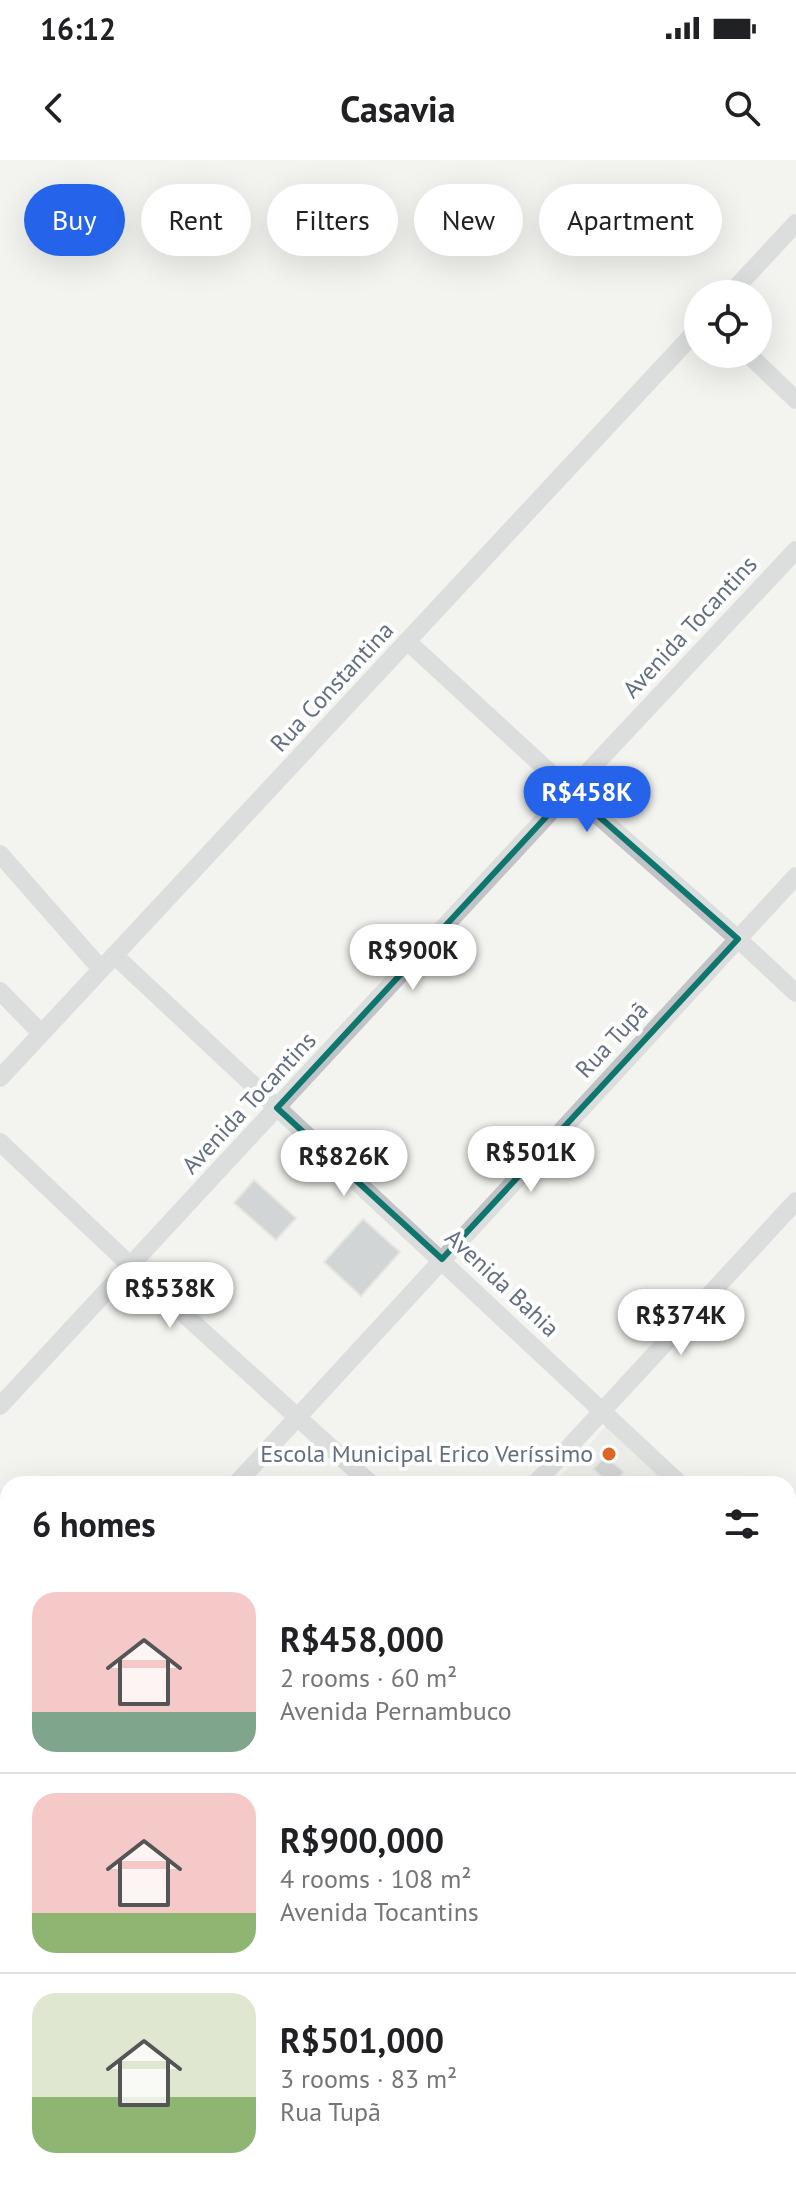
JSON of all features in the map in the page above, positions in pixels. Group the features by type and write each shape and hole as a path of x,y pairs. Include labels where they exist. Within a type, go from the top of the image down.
{"street":[{"path":"744,280 794,228"},
{"name":"Rua Constantina","path":"0,1078 684,344"},
{"path":"763,368 796,400"},
{"name":"Avenida Tocantins","path":"0,1406 796,550"},
{"path":"408,642 796,993"},
{"name":"Avenida Bahia","path":"0,854 108,962 277,1108 671,1476"},
{"name":"Rua Tupã","path":"244,1476 796,876"},
{"path":"0,991 41,1033"},
{"path":"0,1142 131,1266 362,1476"},
{"path":"542,1476 796,1201"}],"highlighted area":[{"path":"570,791 738,939 442,1259 277,1108"}],"shaded area":[{"name":"Escola Municipal Erico Veríssimo","path":"608,1424 659,1476 561,1476"}],"building":[{"path":"254,1180 296,1218 276,1240 234,1203"},
{"path":"363,1219 400,1252 361,1296 324,1262"},
{"path":"605,1456 624,1472 621,1476 601,1476 593,1469"}],"place":[{"name":"Escola Municipal Erico Veríssimo","path":"609,1454"}]}
